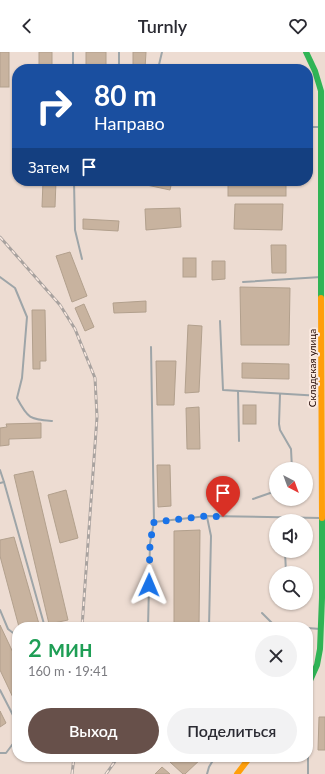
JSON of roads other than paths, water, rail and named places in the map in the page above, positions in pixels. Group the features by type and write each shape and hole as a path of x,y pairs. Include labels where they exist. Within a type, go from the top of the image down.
{"main road":[{"name":"Складская улица","path":"306,52 313,64"},
{"name":"Складская улица","path":"313,64 318,76 321,91 322,277 321,629 320,649 317,665 313,674"},
{"path":"237,774 246,762"}],"lane":[{"path":"73,52 73,64"},
{"path":"119,52 119,64"},
{"path":"159,64 162,52"},
{"path":"313,128 321,128"},
{"path":"74,186 75,230 82,259"},
{"path":"0,277 15,288 27,317 22,378 17,398 23,410 33,419 52,421"},
{"path":"244,282 322,277"},
{"path":"220,321 223,390 322,396"},
{"path":"148,622 150,543 154,522 151,347"},
{"path":"238,391 239,441"},
{"path":"280,394 280,430 291,449 292,462"},
{"path":"0,470 43,622"},
{"path":"0,483 4,482"},
{"path":"253,499 269,493"},
{"path":"154,522 207,516 269,519"},
{"path":"207,516 211,536 209,622"},
{"path":"313,518 322,518"},
{"path":"0,610 8,630 12,633"},
{"path":"262,613 271,622"},
{"path":"313,628 321,629"},
{"path":"0,690 12,714"},
{"path":"0,753 6,753 12,745"},
{"path":"207,774 212,762"},
{"path":"308,762 308,774"}],"railway":[{"path":"0,237 60,305 75,329 95,378 97,417 82,622"},
{"path":"72,774 73,762"},
{"path":"106,774 114,762"}]}
